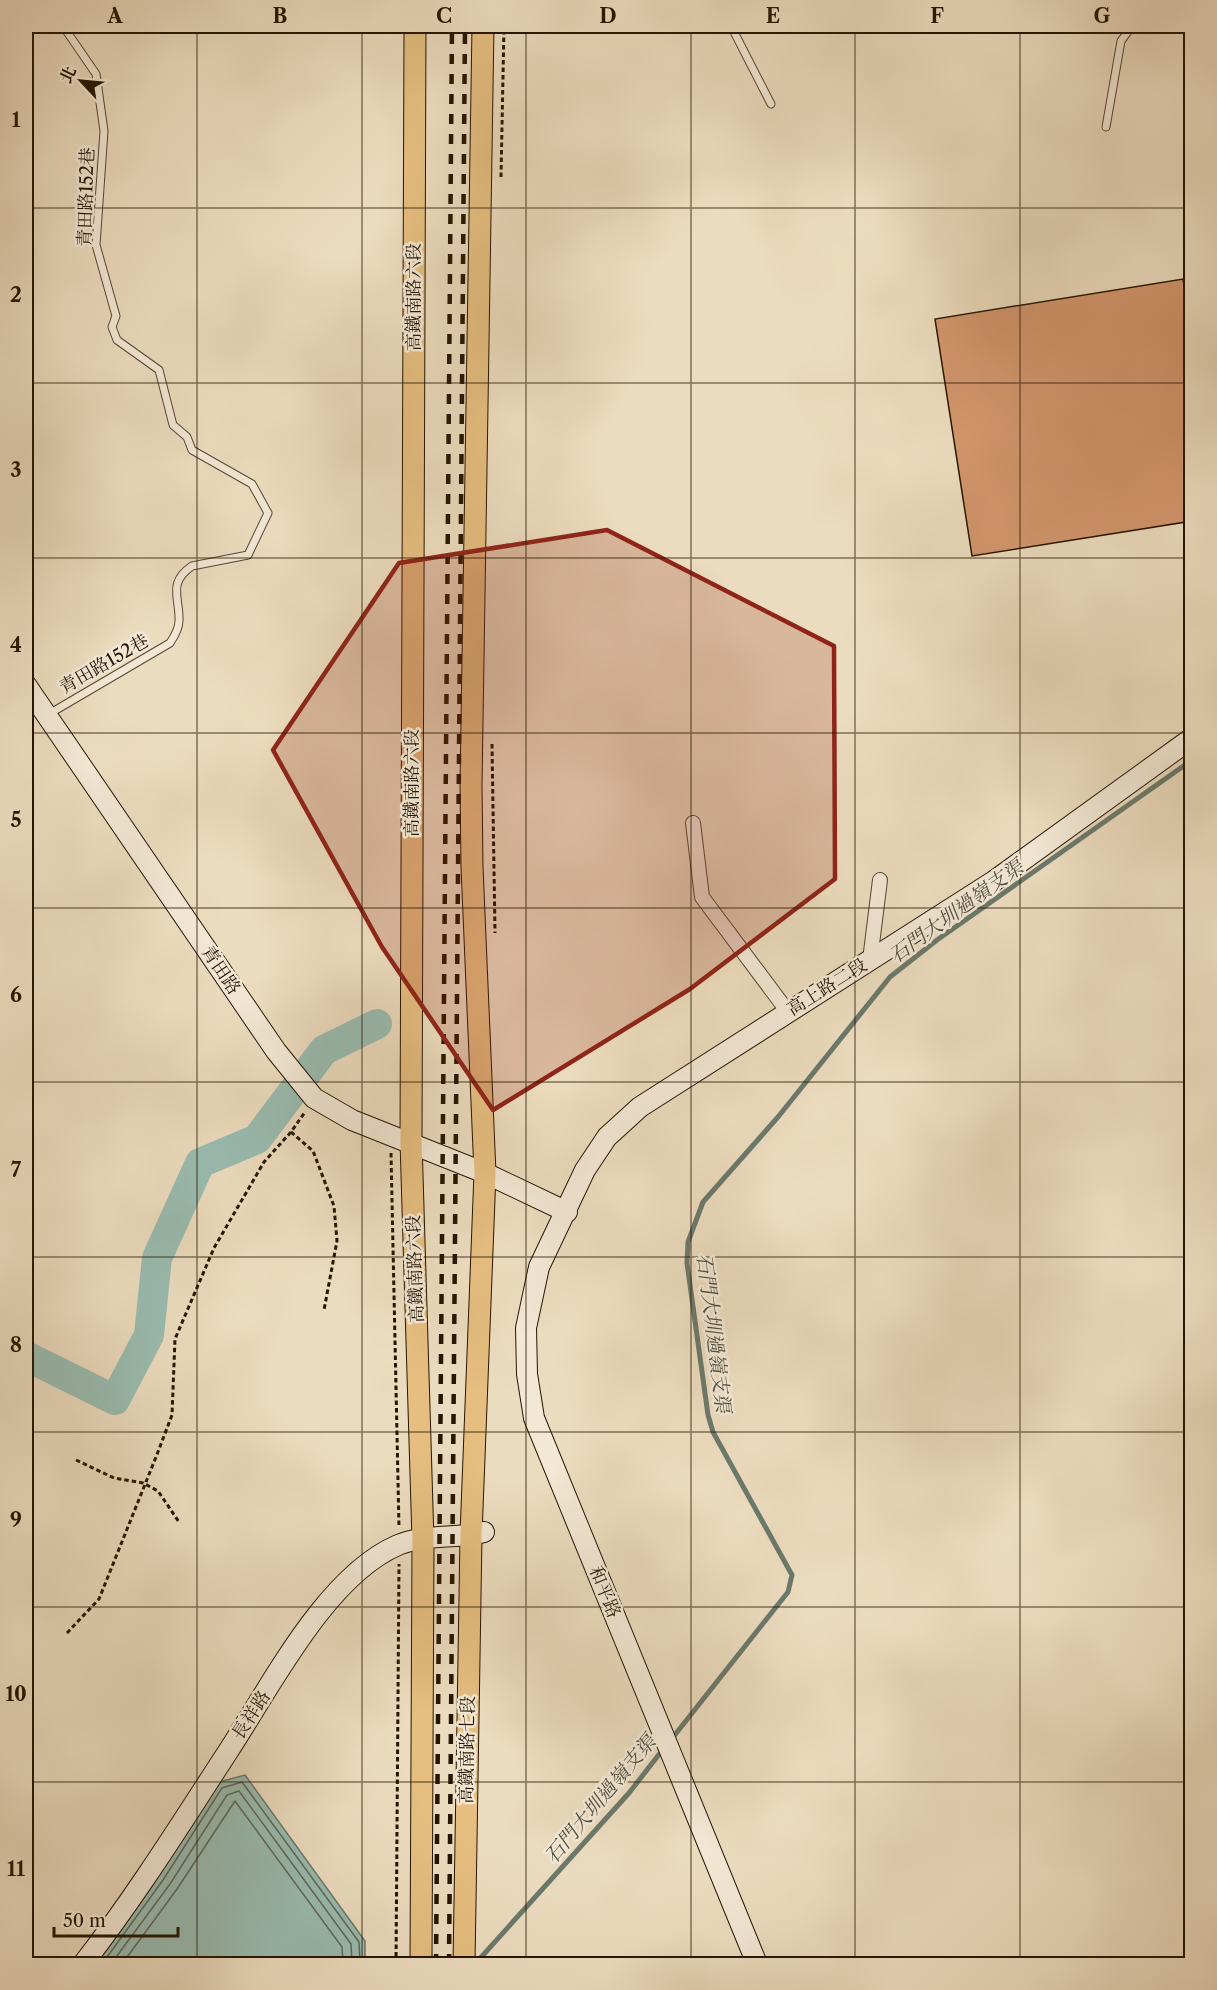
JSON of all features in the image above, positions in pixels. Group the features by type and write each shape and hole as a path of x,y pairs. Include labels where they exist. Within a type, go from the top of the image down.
{"main road":[{"name":"高鐵南路六段","path":"415,26 411,1141 423,1541"},
{"path":"477,1534 485,1173 471,796 483,26"},
{"name":"高鐵南路七段","path":"464,1965 477,1534"},
{"path":"422,1965 423,1541"}],"street":[{"name":"青田路","path":"26,685 291,1068 310,1091 352,1119 411,1141 485,1173"},
{"name":"高上路二段","path":"567,1212 585,1170 607,1137 640,1107 994,881 1191,738"},
{"path":"693,822 702,897 788,1012"},
{"path":"870,960 880,880"},
{"path":"485,1173 567,1212"},
{"name":"和平路","path":"567,1212 540,1267 526,1328 527,1374 534,1418 757,1965"},
{"name":"長祥路","path":"83,1965 126,1906 283,1664 325,1607 358,1570 399,1545 477,1534"}],"lane":[{"name":"青田路152巷","path":"47,715 170,643 179,622 174,590 186,570 192,566 248,555 268,513 252,484 192,450 187,437 173,424 159,370 117,340 111,327 116,316 96,245 104,130 96,74 63,26"},
{"path":"732,26 771,104"},
{"path":"1106,127 1121,41 1132,26"}],"path":[{"path":"67,1633 99,1599 143,1483 172,1415 175,1339 214,1248 264,1162 291,1132 310,1091"},
{"path":"291,1132 313,1151 334,1206 337,1241 324,1311"},
{"path":"76,1460 114,1478 143,1483 158,1491 179,1522"}],"highlighted area":[{"path":"607,530 834,646 835,879 690,989 493,1110 382,947 273,750 399,563"}],"water":[{"path":"245,1775 365,1941 365,1964 94,1964 158,1876 219,1782"}],"building":[{"path":"1183,279 1192,331 1192,521 972,556 935,319"}],"waterway":[{"name":"石門大圳過嶺支渠","path":"670,1741 788,1592 792,1575 713,1432 708,1415 687,1263 688,1242 703,1202 778,1117 890,977 937,940 1192,760"},
{"path":"26,1356 115,1400 149,1335 157,1258 200,1163 257,1139 324,1050 377,1024"},
{"name":"石門大圳過嶺支渠","path":"475,1964 629,1793 664,1748"}],"railway":[{"path":"436,1964 452,26"},
{"path":"449,1964 465,26"}]}
